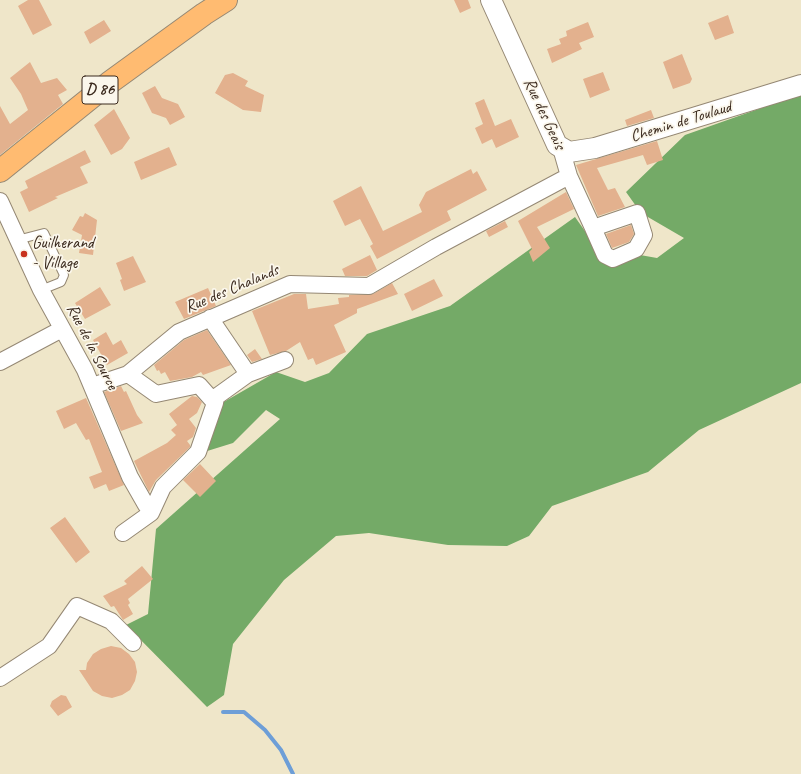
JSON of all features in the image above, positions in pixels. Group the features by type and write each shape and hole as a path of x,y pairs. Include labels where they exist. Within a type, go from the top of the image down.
{"main road":[{"name":"D 86","path":"0,171 109,83 204,14 226,0"}],"street":[{"name":"Rue des Geais","path":"491,0 557,145 561,148 569,176 593,228"},
{"name":"Chemin de Toulaud","path":"561,148 569,152 595,148 801,85"},
{"name":"Rue des Chalands","path":"92,386 128,374 179,332 290,284 369,286 436,247 569,176"},
{"name":"Rue de la Source","path":"0,201 41,290 76,352 92,386 130,477 146,505 152,509"},
{"path":"210,318 248,374"},
{"path":"0,362 62,329"},
{"path":"123,533 151,512 163,487 198,452 216,397 248,374 285,360"},
{"path":"128,374 156,394 199,385 214,403"},
{"path":"0,678 49,646 77,606 111,621 133,643"}],"lane":[{"path":"17,240 44,233 64,275 61,282 41,290"}],"green space":[{"path":"801,94 801,383 699,430 648,472 552,506 529,536 507,546 448,545 369,533 336,536 284,580 233,644 224,695 207,707 126,625 148,614 156,529 280,419 266,410 233,443 204,452 222,403 276,372 305,382 329,373 367,334 450,306 575,217 609,265 640,255 657,258 684,238 641,213 626,192 685,135"}],"building":[{"path":"28,0 39,0 52,25 33,35 18,6"},
{"path":"454,0 468,0 471,8 460,13"},
{"path":"728,15 734,33 715,40 708,23"},
{"path":"104,20 111,31 90,44 84,32"},
{"path":"588,22 594,37 579,43 582,49 552,63 547,49 561,44 559,39 567,36 566,31"},
{"path":"682,54 692,79 690,83 673,89 663,62"},
{"path":"30,62 41,83 57,78 67,90 58,95 63,104 0,155 0,106 10,124 28,110 21,94 10,78"},
{"path":"603,72 610,90 590,98 583,79"},
{"path":"233,73 248,81 245,86 264,95 261,112 243,110 215,93 225,75"},
{"path":"155,86 162,98 178,104 185,117 170,125 166,118 152,113 142,93"},
{"path":"484,99 495,126 511,119 519,137 496,148 492,139 482,144 475,128 483,124 475,103"},
{"path":"114,109 130,138 122,149 111,155 94,125"},
{"path":"651,110 654,118 627,126 625,120"},
{"path":"657,141 663,160 647,165 643,155 597,168 608,190 615,188 625,207 598,216 576,165"},
{"path":"169,147 177,165 141,180 134,162"},
{"path":"85,150 91,162 80,167 88,183 55,197 58,198 29,212 20,192 28,188 25,181"},
{"path":"471,169 473,174 477,171 487,190 447,211 451,220 377,259 370,246 373,244 360,219 345,226 333,201 361,186 383,231 422,212 419,205 426,192"},
{"path":"566,192 574,209 537,227 550,248 533,262 529,252 532,249 518,221"},
{"path":"85,213 97,220 93,255 79,253 82,235 72,230 80,216 83,217"},
{"path":"505,221 508,227 489,237 486,231"},
{"path":"631,225 634,234 629,242 612,248 606,234"},
{"path":"370,255 377,270 367,276 345,276 342,269"},
{"path":"133,256 146,282 124,291 120,280 122,279 116,263"},
{"path":"434,279 443,296 412,311 404,294"},
{"path":"392,283 398,294 357,309 357,313 334,325 346,352 316,365 313,358 308,360 300,342 286,351 270,355 252,311 294,294 306,294 308,309 339,304 338,298 349,297 349,295 373,294"},
{"path":"100,287 111,305 85,319 75,303"},
{"path":"208,288 216,306 184,319 175,302"},
{"path":"207,330 231,365 203,375 201,372 192,377 170,381 165,372 161,374 159,370 157,371 154,365 184,340"},
{"path":"106,332 113,345 121,340 128,353 107,365 93,340"},
{"path":"255,349 262,359 252,362 247,355"},
{"path":"121,386 124,392 126,391 137,415 143,423 121,431 104,392"},
{"path":"192,396 197,397 202,402 197,413 189,419 196,428 193,437 187,441 190,447 156,480 149,492 134,461 167,443 176,435 171,430 177,425 169,414"},
{"path":"86,398 124,485 109,491 106,484 94,489 89,477 102,472 89,439 86,440 76,423 64,429 56,411"},
{"path":"200,464 216,481 200,497 183,480"},
{"path":"65,517 90,552 76,563 50,528"},
{"path":"142,566 153,579 128,599 130,603 128,605 133,614 123,620 114,606 111,607 103,596 127,584 124,581"},
{"path":"111,646 121,648 129,654 135,662 137,672 135,681 130,690 122,695 112,698 102,696 93,691 79,670 86,670 87,663 93,654 101,649"},
{"path":"61,695 66,696 72,707 58,716 50,706 52,701"}],"waterway":[{"path":"223,712 244,712 265,730 281,750 293,774"}],"place":[{"name":"Guilherand - Village","path":"24,254"}]}
